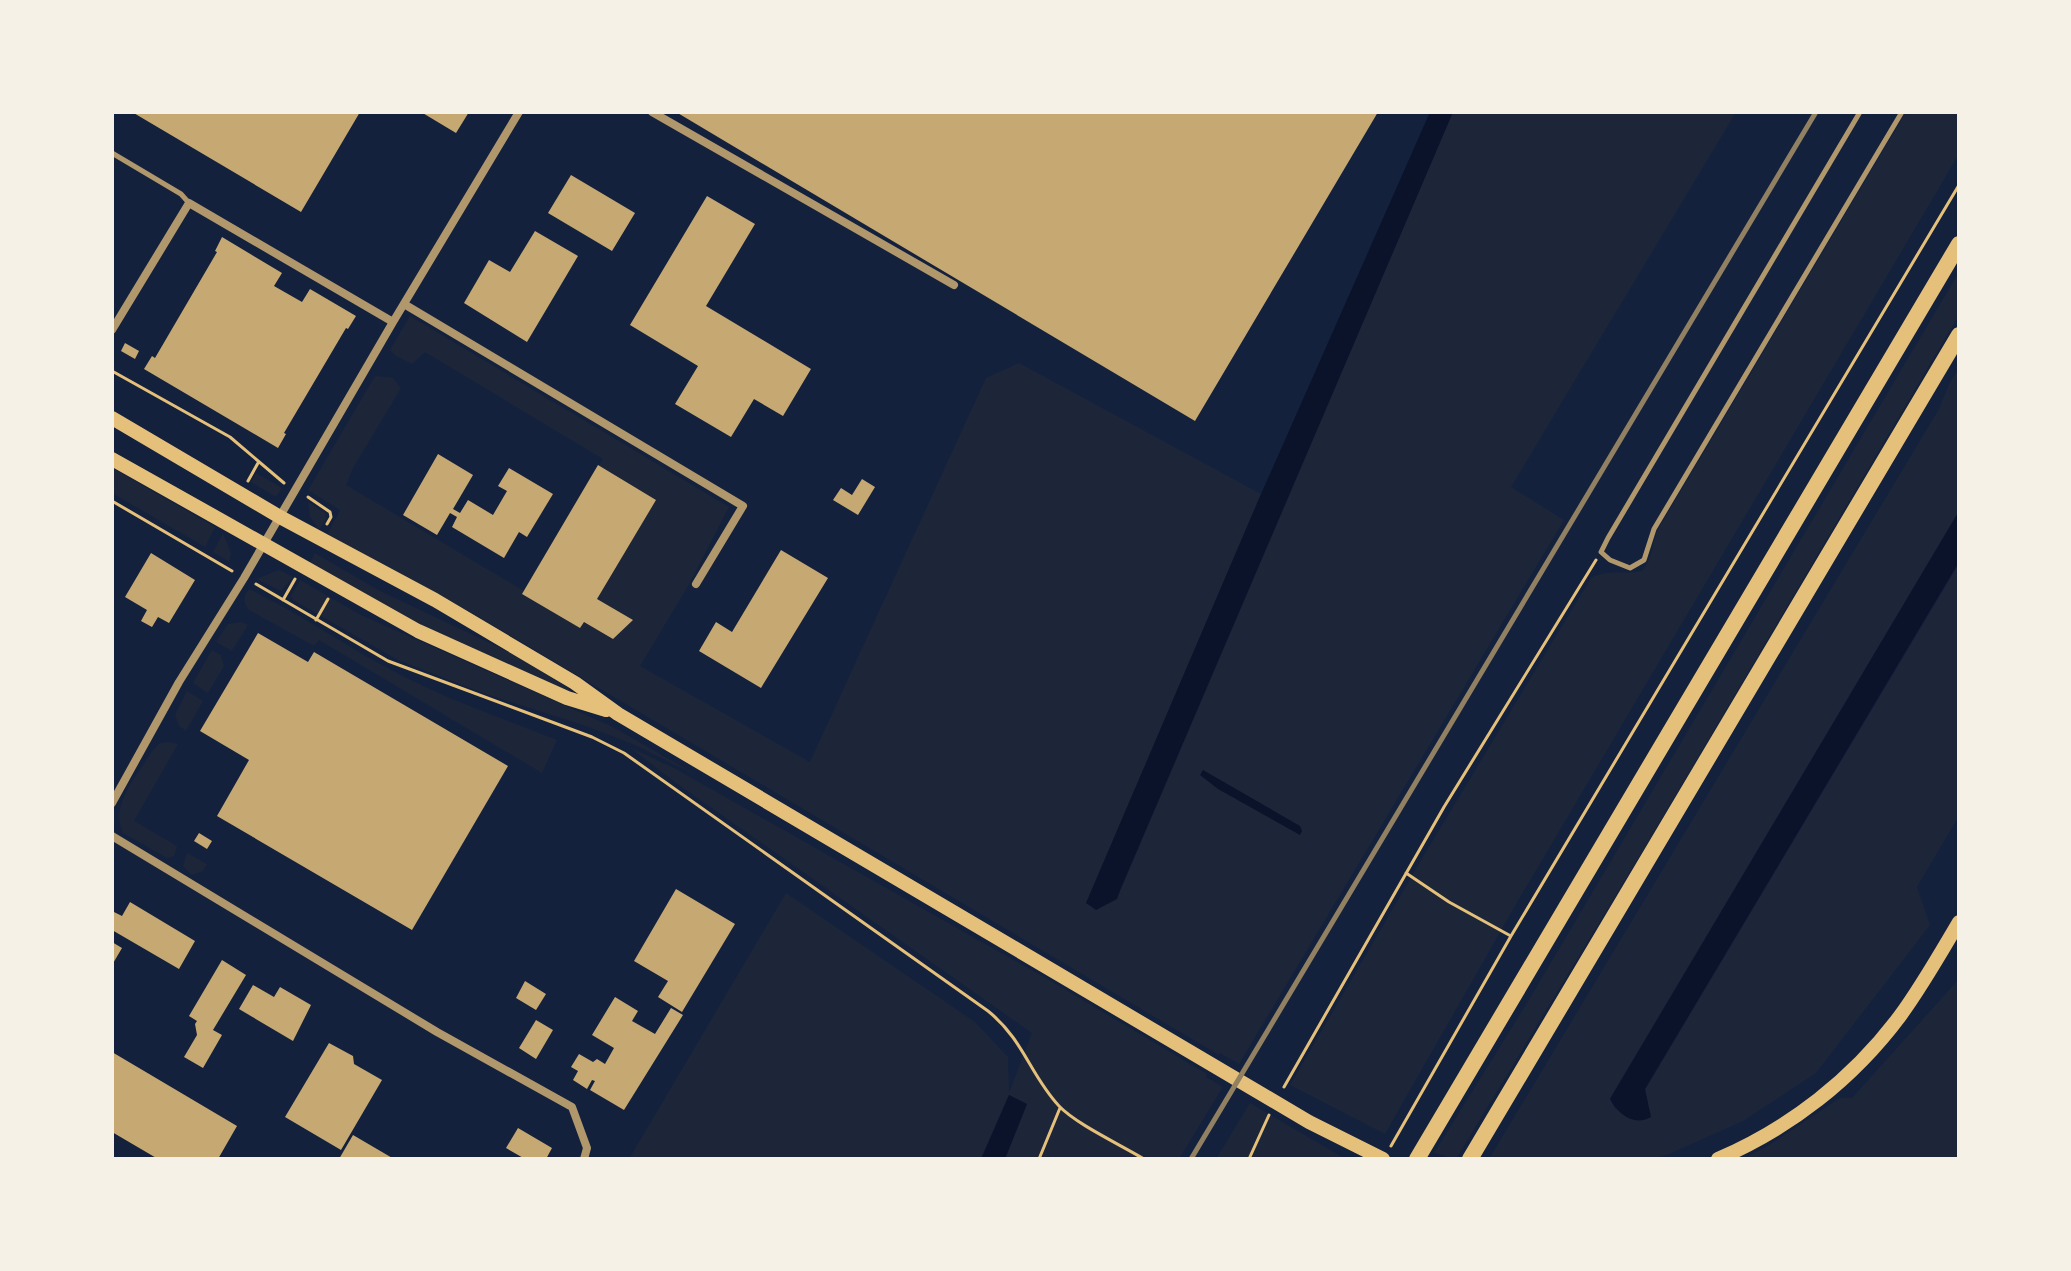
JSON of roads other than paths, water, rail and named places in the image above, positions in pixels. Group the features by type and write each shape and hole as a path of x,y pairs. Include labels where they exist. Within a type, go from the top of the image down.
{"main road":[{"path":"1417,1159 1959,244"},
{"path":"1470,1159 1959,335"},
{"path":"112,418 377,572 435,600 575,683 618,714 1309,1122 1383,1159"},
{"path":"112,459 393,618 567,698 618,714"},
{"path":"1718,1159 1766,1136 1811,1107 1857,1066 1900,1016 1959,922"}],"street":[{"path":"112,803 179,682 244,578 519,112"},
{"path":"652,112 954,285"},
{"path":"112,330 189,203 393,322"},
{"path":"404,304 743,506 696,584"},
{"path":"112,836 437,1032 572,1107 587,1148 584,1159"}],"lane":[{"path":"1860,112 1601,552 1610,560 1630,568 1644,560 1654,529 1902,112"},
{"path":"112,153 181,194 189,203"}],"railway":[{"path":"1191,1159 1816,112"}]}
